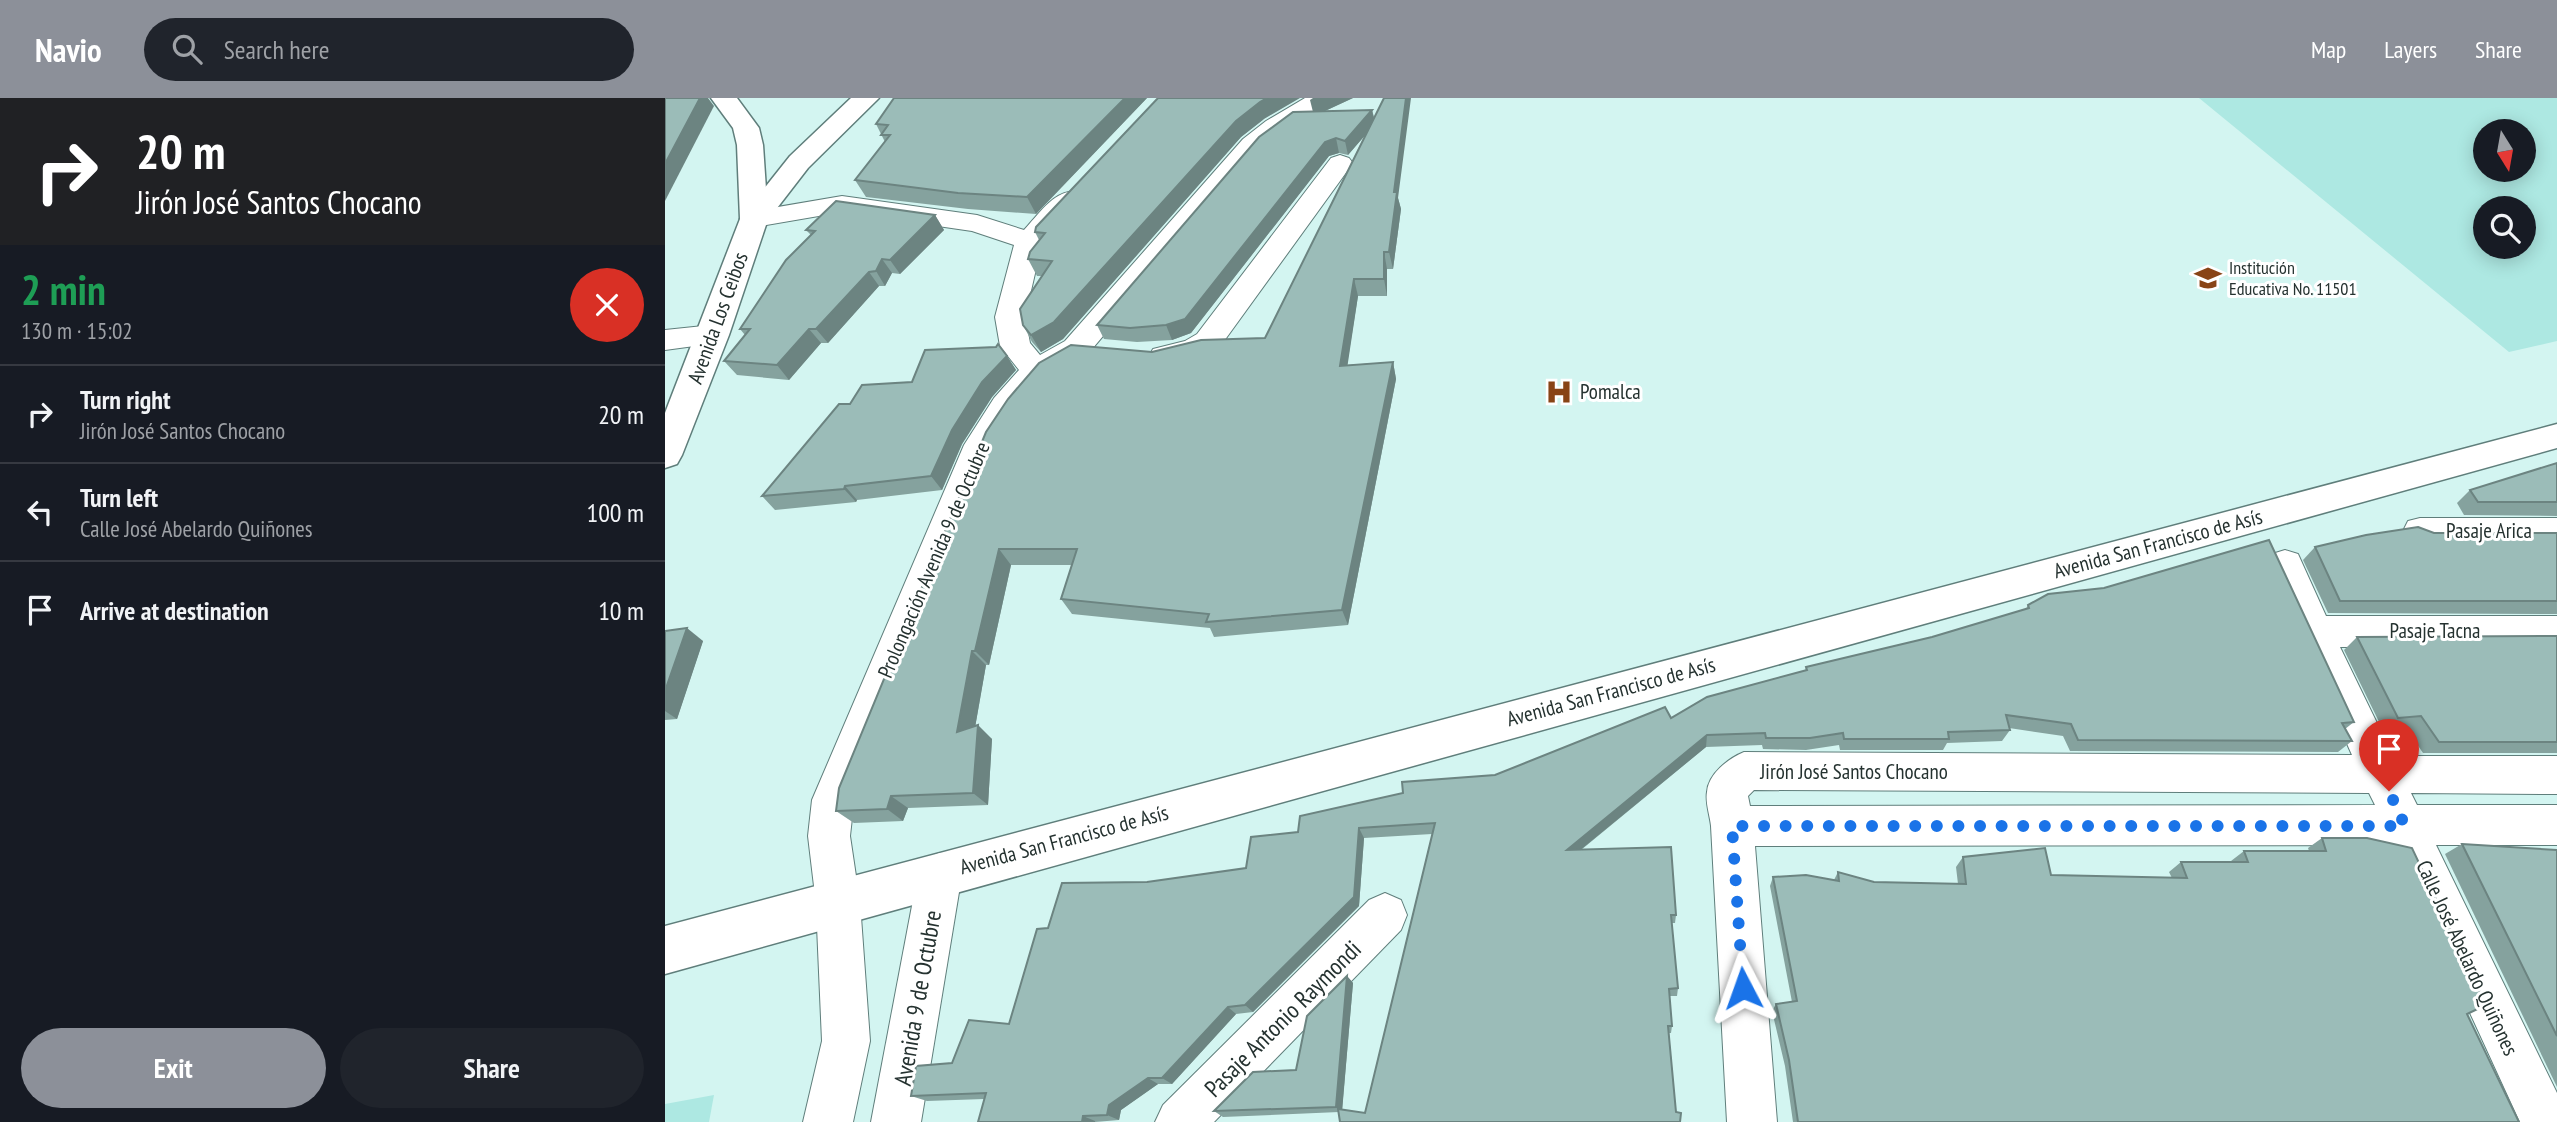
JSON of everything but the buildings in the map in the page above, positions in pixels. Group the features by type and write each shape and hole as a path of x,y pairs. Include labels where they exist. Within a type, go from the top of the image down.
{"main road":[{"path":"724,98 746,128 750,145 754,219"},
{"path":"754,219 799,162 866,98"},
{"name":"Avenida Los Ceibos","path":"665,455 713,335 754,219"},
{"name":"Avenida San Francisco de Asís","path":"665,950 2557,436"}],"street":[{"name":"Prolongación Avenida 9 de Octubre","path":"838,903 829,836 833,800 980,445 1005,406 1036,370 1089,350 1252,144 1275,126 1322,98"},
{"path":"1143,356 1166,356 1194,349 1208,341 1340,163"},
{"path":"1036,370 1015,346 1010,317 1026,263 1029,241 1083,184"},
{"path":"754,219 842,204 977,223 1029,241"},
{"path":"665,340 713,335"},
{"name":"Pasaje Arica","path":"2420,531 2557,531"},
{"name":"Calle José Abelardo Quiñones","path":"2285,564 2313,632 2545,1122"},
{"name":"Pasaje Tacna","path":"2313,632 2557,631"},
{"name":"Jirón José Santos Chocano","path":"1752,1122 1732,826 1727,791 1744,771 2557,775"},
{"path":"1732,826 2557,825"},
{"name":"Avenida 9 de Octubre","path":"896,1122 940,874"},
{"path":"828,1122 846,1041 838,903"},
{"name":"Pasaje Antonio Raymondi","path":"1180,1122 1385,915"}],"shaded area":[{"path":"2199,98 2557,98 2557,341 2509,352"},
{"path":"714,1095 709,1122 665,1122 665,1104"}],"place":[{"name":"Institución Educativa No. 11501","path":"2208,278"},
{"name":"Pomalca","path":"1559,392"}],"route":[{"path":"1743,988 1732,826 2405,826 2389,791"}]}
